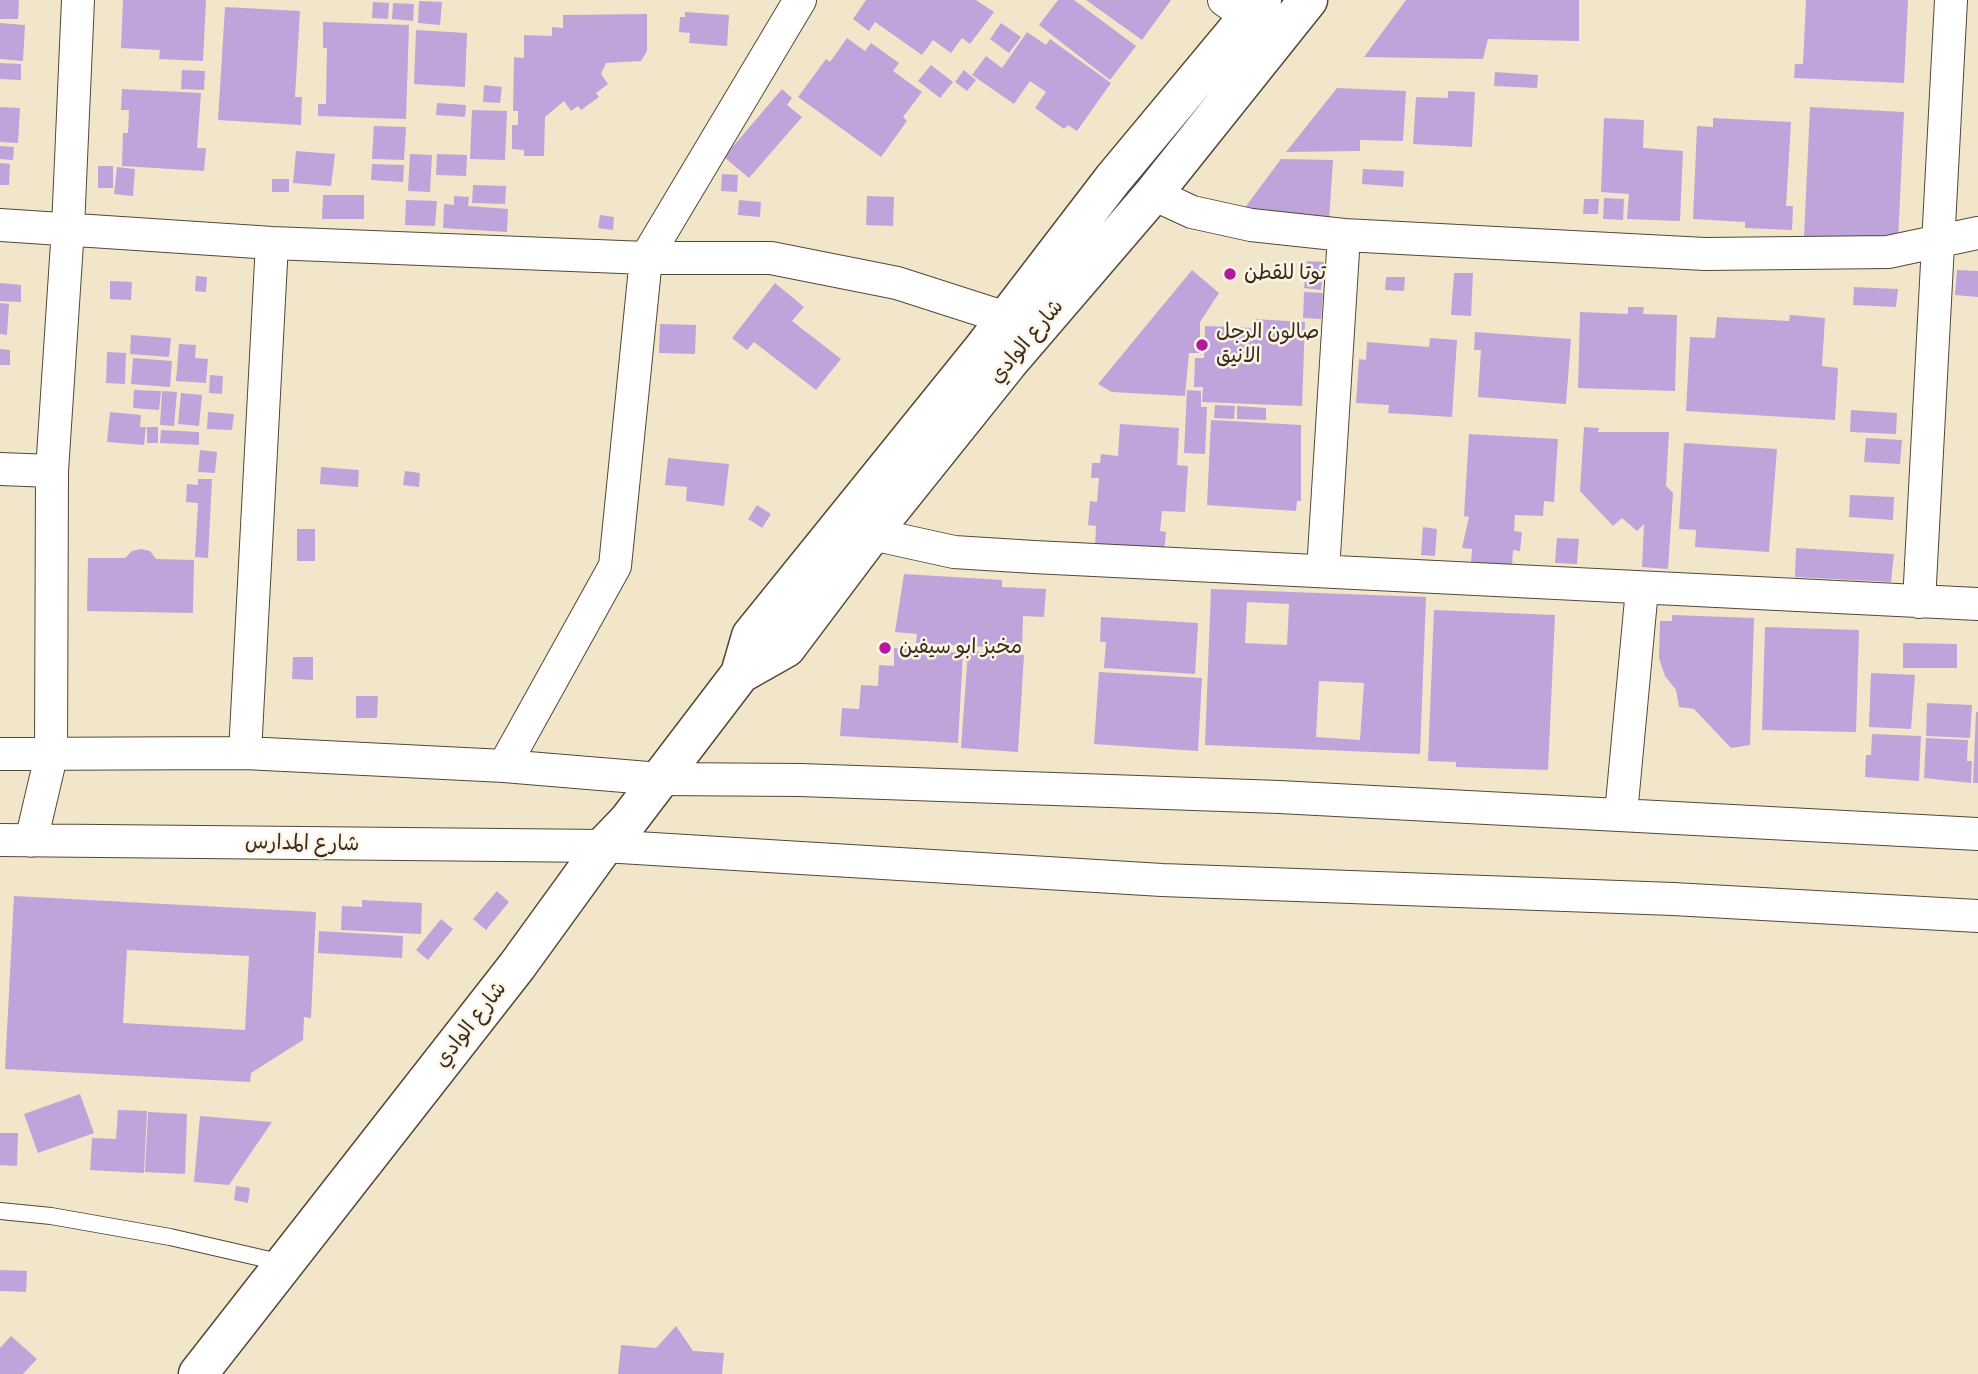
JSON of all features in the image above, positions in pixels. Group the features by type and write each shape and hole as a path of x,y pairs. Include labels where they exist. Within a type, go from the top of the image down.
{"main road":[{"name":"شارع الوادي","path":"740,674 786,648 872,534 1008,363 1153,194 1308,0"},
{"name":"شارع الوادي","path":"198,1374 517,966 604,846 660,779 740,674 751,636 1006,318 1245,6"}],"street":[{"path":"31,841 51,756 52,471 68,228 78,0"},
{"path":"504,766 615,566 646,258 800,0"},
{"path":"1919,602 1951,0"},
{"path":"1153,194 1192,212 1251,225 1344,235 1705,254 1888,252 1913,248 1938,239 1978,233"},
{"path":"0,225 272,243 646,258 771,258 897,283 1006,318"},
{"path":"1323,571 1344,235"},
{"path":"245,753 272,243"},
{"path":"0,469 52,471"},
{"path":"872,534 954,552 1978,604"},
{"path":"1621,814 1642,589"},
{"path":"0,754 51,756 245,753 504,766 660,779 800,780 1265,796 1978,834"},
{"name":"شارع المدارس","path":"0,840 604,846 1162,880 1673,899 1978,916"}],"lane":[{"path":"0,1211 51,1216 170,1237 285,1264"}],"building":[{"path":"0,0 19,0 18,19 0,19"},
{"path":"123,0 206,0 203,61 159,59 160,50 121,48"},
{"path":"866,0 976,0 994,12 970,44 962,38 951,53 933,40 922,55 875,22 869,31 853,19"},
{"path":"1058,0 1074,0 1136,46 1110,80 1039,25"},
{"path":"1086,0 1171,0 1142,40"},
{"path":"1406,0 1579,0 1579,41 1488,39 1483,59 1364,57"},
{"path":"1806,0 1908,0 1904,83 1794,78 1795,64 1803,64"},
{"path":"419,1 442,2 440,25 418,23"},
{"path":"373,2 389,3 388,19 372,18"},
{"path":"393,3 414,4 413,21 392,19"},
{"path":"225,7 300,11 295,97 302,97 301,125 218,120"},
{"path":"685,12 729,15 727,46 689,43 690,33 679,32 680,17 685,17"},
{"path":"647,14 647,51 641,61 606,63 601,74 608,84 596,93 599,97 581,110 578,106 571,111 564,101 545,117 544,156 524,156 524,150 512,149 512,125 518,125 518,111 513,111 514,57 524,58 524,35 552,36 552,27 563,28 563,15"},
{"path":"323,22 409,25 406,119 318,116 318,104 326,104 327,48 323,48"},
{"path":"0,23 25,25 23,61 0,59"},
{"path":"1001,23 1021,37 1009,53 990,39"},
{"path":"416,30 467,33 465,87 414,84"},
{"path":"1027,32 1046,45 1050,39 1111,83 1077,131 1068,125 1064,129 1035,108 1046,92 1030,81 1014,104 972,75 986,56 1002,68"},
{"path":"847,38 865,51 871,43 899,63 893,71 922,92 903,117 907,121 881,157 798,97 826,59 830,62"},
{"path":"0,63 21,64 21,80 0,79"},
{"path":"931,65 953,82 940,98 918,81"},
{"path":"182,70 205,71 204,90 181,89"},
{"path":"964,70 976,80 967,91 955,82"},
{"path":"1495,72 1538,75 1537,88 1494,86"},
{"path":"484,85 502,87 500,103 483,102"},
{"path":"1337,88 1406,91 1403,141 1360,140 1360,151 1286,152"},
{"path":"122,89 201,93 197,148 206,148 204,171 122,166 123,133 128,133 129,110 121,110"},
{"path":"782,89 792,98 787,105 802,117 749,178 724,157"},
{"path":"1448,91 1475,92 1472,147 1413,144 1416,97 1448,98"},
{"path":"437,103 466,105 465,117 436,115"},
{"path":"0,107 20,108 18,143 0,142"},
{"path":"1810,107 1904,112 1898,241 1804,237"},
{"path":"472,110 507,111 505,160 470,159"},
{"path":"1604,118 1644,120 1643,148 1683,151 1680,221 1627,219 1629,194 1601,192"},
{"path":"1713,118 1791,122 1786,206 1793,206 1792,230 1745,228 1745,222 1693,219 1697,126 1713,127"},
{"path":"374,126 406,127 404,160 372,159"},
{"path":"0,146 14,147 13,160 0,159"},
{"path":"296,151 335,154 331,186 293,183"},
{"path":"410,154 432,155 430,192 408,191"},
{"path":"437,154 467,155 466,176 436,175"},
{"path":"1281,159 1333,160 1329,221 1241,213"},
{"path":"0,163 10,164 9,185 0,185"},
{"path":"372,164 404,165 403,182 371,180"},
{"path":"98,166 113,166 113,188 98,188"},
{"path":"117,167 135,169 133,196 114,194"},
{"path":"1363,169 1404,171 1403,187 1362,184"},
{"path":"722,174 738,175 737,192 721,191"},
{"path":"272,179 289,179 289,192 272,192"},
{"path":"473,185 506,186 505,204 472,203"},
{"path":"323,195 364,195 364,219 322,219"},
{"path":"454,196 469,197 468,206 508,209 507,232 443,228 444,204 454,205"},
{"path":"867,196 894,197 893,226 866,225"},
{"path":"1604,198 1624,199 1623,220 1603,219"},
{"path":"1584,199 1599,199 1598,214 1583,214"},
{"path":"406,200 437,201 435,226 405,225"},
{"path":"739,200 761,202 760,217 738,215"},
{"path":"600,215 614,217 613,230 598,228"},
{"path":"1307,261 1324,262 1321,290 1304,288"},
{"path":"1192,270 1219,293 1200,322 1200,353 1189,353 1185,396 1112,392 1098,384"},
{"path":"1957,270 1978,271 1978,297 1955,295"},
{"path":"1454,273 1473,273 1471,316 1451,315"},
{"path":"196,276 207,277 206,292 195,291"},
{"path":"1386,277 1405,277 1404,291 1385,290"},
{"path":"110,281 132,282 131,300 110,299"},
{"path":"0,283 21,285 21,302 0,301"},
{"path":"775,283 804,307 792,321 841,359 816,390 754,342 747,350 732,338"},
{"path":"1854,287 1898,289 1896,307 1853,305"},
{"path":"1304,292 1323,293 1321,319 1303,318"},
{"path":"0,303 9,304 7,335 0,334"},
{"path":"1628,307 1644,307 1643,314 1677,315 1675,391 1578,388 1580,312 1628,314"},
{"path":"1790,315 1825,318 1822,366 1838,368 1835,420 1686,411 1690,337 1715,338 1717,317 1789,321"},
{"path":"1255,319 1305,322 1302,406 1202,402 1203,387 1194,387 1195,358 1204,358 1205,326 1255,328"},
{"path":"660,324 696,325 695,354 659,353"},
{"path":"1475,332 1571,339 1566,404 1478,397 1481,350 1474,350"},
{"path":"131,335 171,338 169,357 130,354"},
{"path":"1430,338 1457,340 1452,417 1388,413 1389,405 1356,403 1359,359 1366,360 1367,342 1429,347"},
{"path":"179,344 196,345 195,358 208,359 206,383 176,381"},
{"path":"0,349 10,350 10,365 0,365"},
{"path":"107,352 126,353 125,384 106,383"},
{"path":"133,358 172,361 170,387 131,384"},
{"path":"210,375 223,376 222,394 209,393"},
{"path":"134,390 161,391 159,410 133,408"},
{"path":"1187,390 1201,391 1201,407 1207,407 1205,454 1184,453"},
{"path":"162,391 177,392 174,426 160,425"},
{"path":"181,393 202,395 199,426 178,424"},
{"path":"1215,405 1235,406 1234,419 1214,418"},
{"path":"1237,406 1266,408 1266,420 1237,419"},
{"path":"1851,410 1897,413 1896,434 1850,432"},
{"path":"110,412 141,415 140,427 146,427 144,445 107,442"},
{"path":"208,412 234,414 232,430 207,429"},
{"path":"1211,420 1301,425 1301,501 1297,501 1296,511 1207,505"},
{"path":"1120,424 1179,428 1177,465 1188,466 1185,512 1162,511 1160,531 1166,532 1164,553 1095,549 1096,526 1088,525 1090,501 1097,502 1099,478 1091,478 1092,463 1100,463 1101,454 1118,456"},
{"path":"147,427 158,427 158,443 147,443"},
{"path":"1584,427 1599,428 1598,432 1669,432 1666,486 1673,493 1668,569 1642,567 1644,524 1637,531 1622,518 1613,526 1580,491"},
{"path":"161,430 199,432 199,445 160,443"},
{"path":"1469,434 1558,439 1554,502 1544,501 1543,516 1515,515 1514,531 1522,532 1520,551 1513,550 1512,565 1471,563 1472,549 1462,548 1469,517 1464,516"},
{"path":"1866,438 1902,440 1900,464 1864,462"},
{"path":"1684,443 1777,449 1769,552 1695,547 1696,530 1679,529"},
{"path":"200,450 217,452 215,473 198,472"},
{"path":"668,458 729,464 724,506 686,501 687,487 665,485"},
{"path":"321,467 359,470 358,487 320,484"},
{"path":"405,471 420,473 419,487 403,485"},
{"path":"198,479 212,479 208,558 195,557 198,503 186,502 187,484 198,485"},
{"path":"1850,495 1894,497 1893,520 1849,517"},
{"path":"757,505 771,514 762,528 748,519"},
{"path":"1423,527 1437,529 1435,556 1421,555"},
{"path":"297,529 315,529 315,561 297,561"},
{"path":"1557,538 1579,539 1577,564 1555,563"},
{"path":"1796,548 1894,554 1891,582 1795,577"},
{"path":"132,551 150,551 156,559 194,560 193,613 87,611 88,558 125,558"},
{"path":"904,574 1002,580 1002,587 1046,589 1044,617 1023,616 1022,649 916,643 917,634 895,632"},
{"path":"1211,589 1426,597 1420,754 1205,745","holes":["1247,602 1289,604 1287,645 1245,643","1319,681 1364,683 1360,740 1316,737"]},
{"path":"1434,610 1555,615 1548,770 1456,767 1456,762 1428,761"},
{"path":"1672,615 1754,618 1750,745 1731,748 1694,709 1679,707 1676,690 1665,676 1659,658 1660,621 1672,621"},
{"path":"1101,617 1198,623 1195,674 1104,668 1106,642 1100,642"},
{"path":"1765,627 1859,630 1856,732 1762,730"},
{"path":"1903,643 1957,644 1957,668 1903,668"},
{"path":"894,648 963,653 958,743 840,736 842,708 859,709 861,685 878,686 879,665 894,666"},
{"path":"968,651 1024,655 1018,752 961,748"},
{"path":"293,657 313,657 313,680 292,679"},
{"path":"1099,672 1202,678 1198,751 1094,744"},
{"path":"1871,673 1915,675 1911,729 1869,727"},
{"path":"356,696 378,696 377,718 356,718"},
{"path":"1927,703 1972,705 1970,738 1926,736"},
{"path":"1976,712 1978,783 1973,783"},
{"path":"1872,734 1921,736 1919,781 1865,777 1866,755 1871,755"},
{"path":"1926,738 1968,740 1967,761 1972,761 1971,783 1924,778"},
{"path":"497,891 509,902 486,930 473,919"},
{"path":"14,896 316,912 311,1018 304,1017 303,1040 251,1073 250,1082 5,1069","holes":["127,950 249,956 245,1030 123,1023"]},
{"path":"362,900 422,903 421,934 341,930 342,906 362,907"},
{"path":"441,919 453,929 428,960 416,950"},
{"path":"319,931 403,936 402,958 318,953"},
{"path":"80,1094 94,1133 38,1153 24,1114"},
{"path":"118,1110 147,1111 144,1173 90,1170 92,1138 116,1139"},
{"path":"148,1112 187,1114 185,1174 145,1172"},
{"path":"200,1116 272,1122 229,1185 194,1182"},
{"path":"0,1133 18,1133 17,1166 0,1165"},
{"path":"236,1186 250,1188 248,1203 234,1200"},
{"path":"0,1270 27,1271 26,1292 0,1291"},
{"path":"676,1326 693,1351 724,1353 722,1374 618,1374 621,1345 656,1348"},
{"path":"11,1336 37,1359 23,1374 0,1374 0,1348"}],"place":[{"name":"توتا للقطن","path":"1230,274"},
{"name":"صالون الرجل الانيق","path":"1202,345"},
{"name":"مخبز ابو سيفين","path":"885,648"}]}
